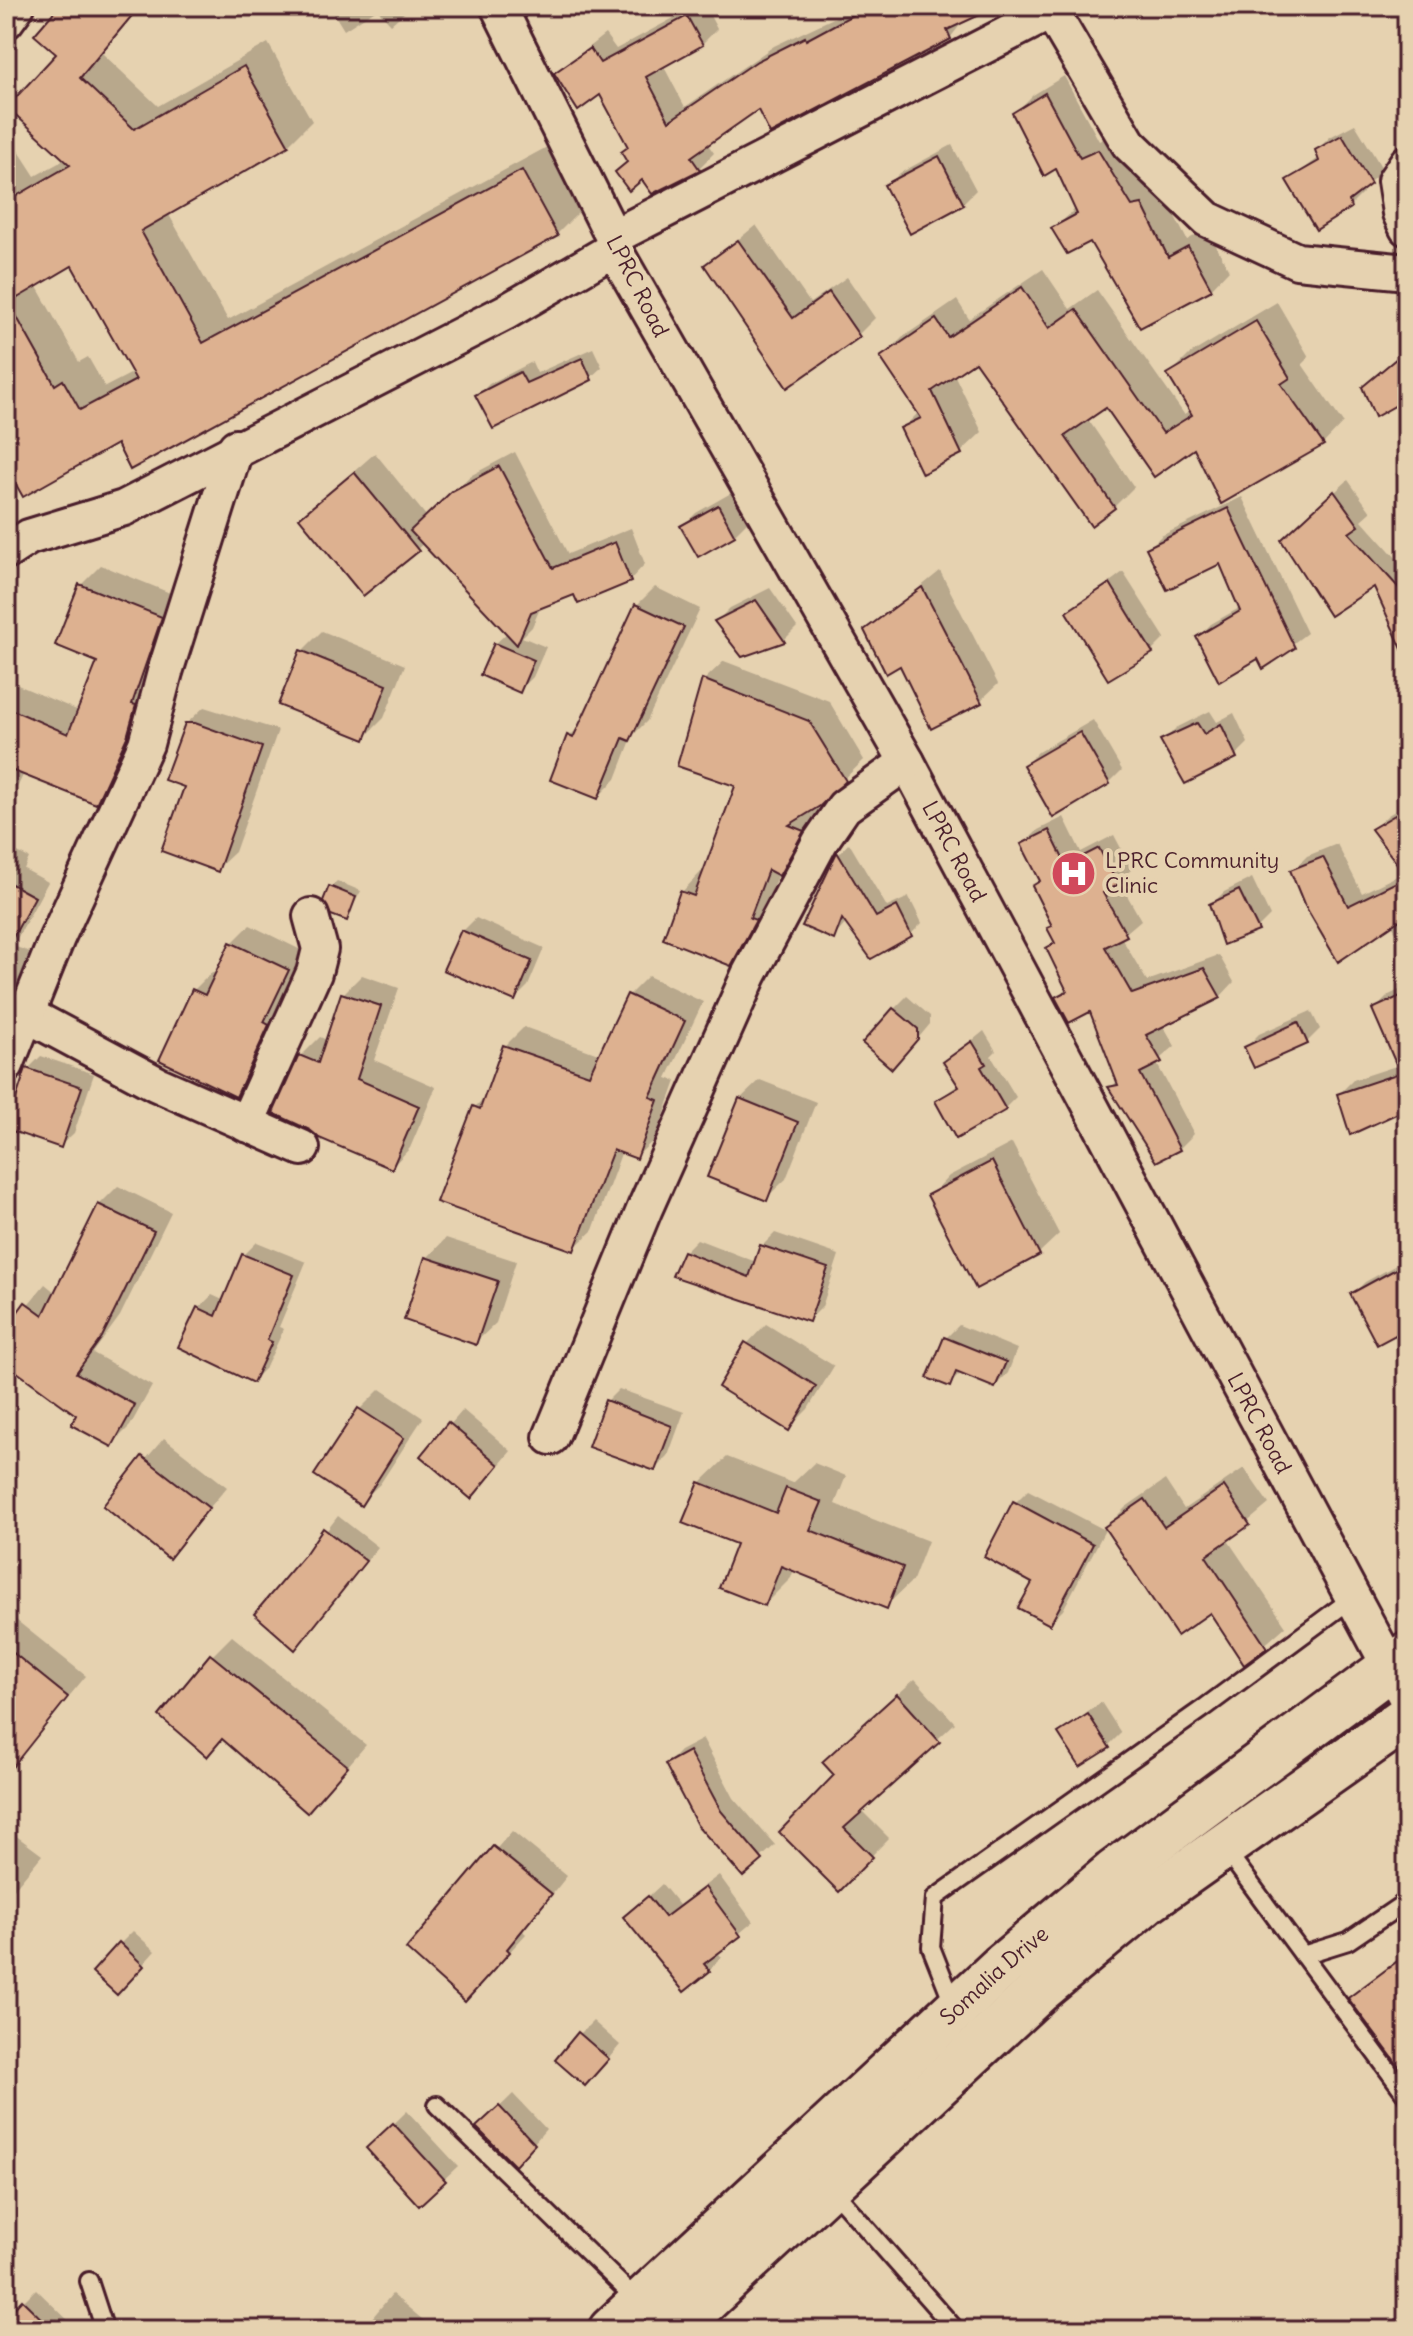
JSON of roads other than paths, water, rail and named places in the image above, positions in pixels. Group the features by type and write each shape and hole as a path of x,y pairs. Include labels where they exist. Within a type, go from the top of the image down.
{"main road":[{"name":"Somalia Drive","path":"674,2330 1040,1990 1148,1900 1224,1848 1401,1700"},
{"name":"Somalia Drive","path":"625,2316 956,2009 1113,1873 1401,1700"}],"street":[{"path":"6,21 17,6"},
{"name":"LPRC Road","path":"498,6 614,243 907,762 1354,1597 1401,1700"},
{"path":"6,552 29,537 124,508 236,447 506,312 614,243 1056,9 1129,144 1207,219 1297,261 1407,272"},
{"path":"1407,163 1395,181 1400,213 1407,228"},
{"path":"6,1065 146,744 165,672 236,447"},
{"path":"551,1437 645,1208 749,975 820,842 844,807 907,762"},
{"path":"246,1124 314,973 320,949 311,916"},
{"path":"26,1014 157,1084 302,1148"}],"lane":[{"path":"956,2009 931,1947 935,1898 1204,1708 1354,1597"},
{"path":"1224,1848 1407,2096"},
{"path":"1303,1955 1348,1941 1407,1901"},
{"path":"437,2105 625,2316"},
{"path":"829,2186 909,2273 956,2330"},
{"path":"89,2281 105,2330"}],"place":[{"name":"LPRC Community Clinic","path":"1074,873"}]}
